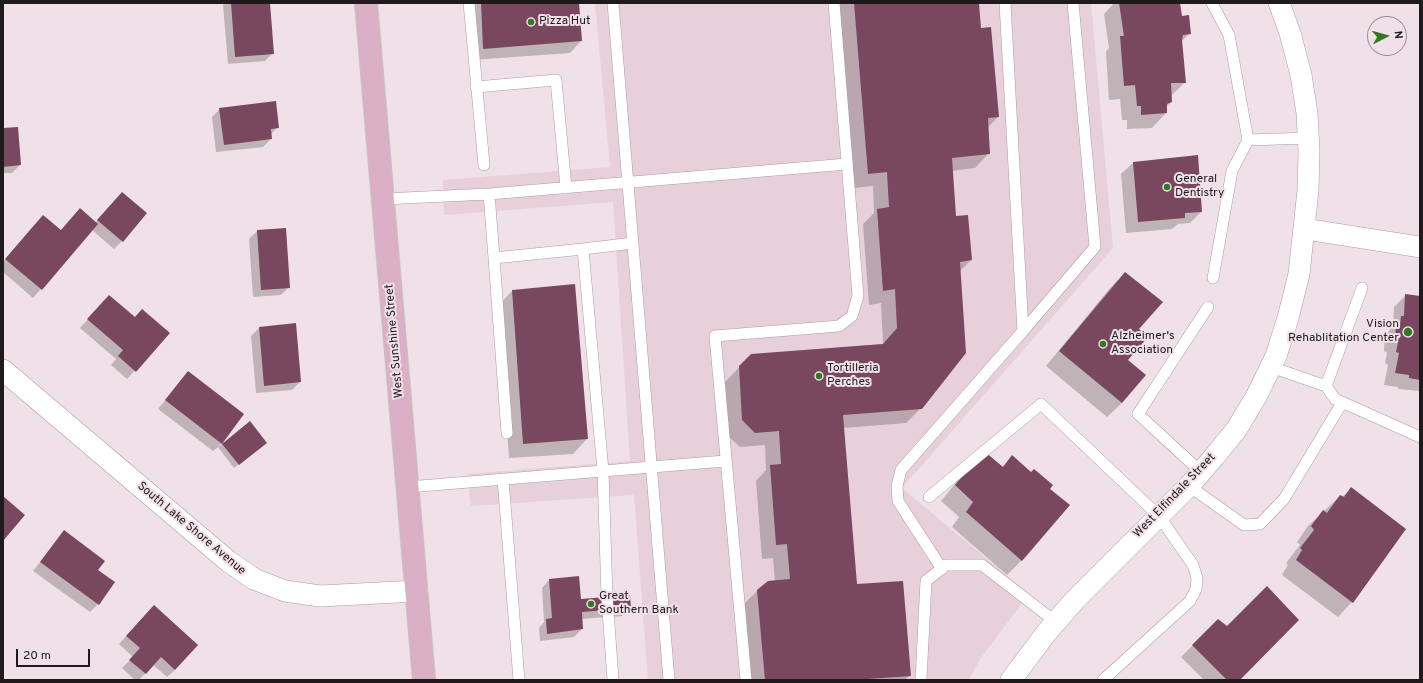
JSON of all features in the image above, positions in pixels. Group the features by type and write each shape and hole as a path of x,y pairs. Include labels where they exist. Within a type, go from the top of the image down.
{"main road":[{"name":"West Sunshine Street","path":"366,3 424,680"}],"street":[{"name":"West Elfindale Street","path":"1017,679 1056,622 1106,567 1195,479 1236,430 1256,397 1271,367 1288,318 1299,274 1308,190 1309,138 1301,74 1290,33 1279,3"},
{"path":"1305,229 1420,247"},
{"name":"South Lake Shore Avenue","path":"3,370 228,561 254,579 285,591 314,596 417,591"}],"lane":[{"path":"469,3 484,165"},
{"path":"613,3 632,243 653,466 669,680"},
{"path":"746,680 725,461 715,336 839,326 852,316 858,296 834,3"},
{"path":"1005,3 1023,331"},
{"path":"942,570 898,501 897,486 901,470 1095,247 1072,3"},
{"path":"1212,3 1229,35 1248,140 1232,171 1213,278"},
{"path":"476,87 556,80 566,188"},
{"path":"1248,140 1309,138"},
{"path":"383,199 489,194 847,164"},
{"path":"489,194 507,433"},
{"path":"494,258 632,243"},
{"path":"583,249 602,472 607,597 613,680"},
{"path":"1326,386 1362,288"},
{"path":"1208,307 1138,414 1195,479 1244,525 1260,524 1284,499 1342,403"},
{"path":"1271,367 1326,386 1336,399 1342,403 1420,438"},
{"path":"929,497 1040,404 1159,516 1193,565 1197,578 1196,589 1190,601 1103,680"},
{"path":"408,487 725,461"},
{"path":"503,479 519,680"},
{"path":"921,680 926,581 942,570 946,565 982,565 1056,622"}],"shaded area":[{"path":"595,3 1091,3 1113,248 902,488 1029,594 980,659 969,680 648,680 634,495 471,506 467,474 630,461 613,202 444,215 443,180 610,167"}],"building":[{"path":"231,3 270,3 274,54 235,57"},
{"name":"Pizza Hut","path":"481,3 579,3 582,41 483,49"},
{"path":"854,3 979,3 981,28 991,27 999,117 988,118 990,154 952,158 956,216 968,215 972,260 960,262 966,353 922,409 843,415 857,584 903,581 911,676 853,680 765,680 757,590 768,581 790,579 787,544 776,545 770,465 781,464 779,431 755,433 742,420 739,366 751,354 883,344 897,328 895,289 883,291 877,209 889,207 887,172 868,174"},
{"path":"1119,3 1180,3 1182,16 1189,15 1191,34 1183,35 1182,40 1186,83 1171,83 1172,102 1167,104 1167,113 1141,115 1141,106 1137,106 1135,85 1124,86 1120,36 1124,36"},
{"path":"276,101 279,128 271,129 272,139 224,145 219,108"},
{"path":"18,127 21,165 3,167 3,128"},
{"name":"General Dentistry","path":"1198,155 1202,212 1185,213 1185,218 1138,222 1133,162"},
{"path":"122,192 147,213 123,242 97,220"},
{"path":"80,208 98,224 42,290 5,259 43,215 61,230"},
{"path":"286,228 290,288 261,290 257,230"},
{"name":"Alzheimer's Association","path":"1125,272 1163,302 1139,329 1148,337 1128,360 1146,375 1122,403 1059,351"},
{"path":"575,284 588,439 523,444 512,290"},
{"name":"Vision Rehablitation Center","path":"1405,294 1420,296 1420,380 1409,378 1409,375 1395,373 1399,353 1396,352 1398,342 1395,340 1396,324 1400,325 1401,316 1404,316"},
{"path":"109,295 135,317 142,309 170,333 136,372 118,356 123,350 87,319"},
{"path":"296,323 301,382 264,386 259,327"},
{"path":"188,371 244,414 222,444 165,400"},
{"path":"250,421 267,443 239,465 222,444"},
{"path":"984,451 1003,467 1012,455 1031,472 1034,469 1053,485 1050,489 1070,505 1022,561 966,512 973,502 955,485"},
{"path":"1351,487 1406,529 1353,603 1296,560 1302,550 1300,548 1314,530 1311,526 1323,510 1327,513 1340,495 1344,497"},
{"path":"3,496 25,515 3,541"},
{"path":"64,530 105,561 98,570 115,582 99,605 40,562"},
{"name":"Great Southern Bank","path":"579,576 581,599 630,595 631,608 582,612 583,629 547,634 546,619 552,618 549,579"},
{"path":"1267,586 1299,620 1240,680 1227,680 1192,645 1218,619 1227,626"},
{"path":"154,605 198,645 175,670 161,657 146,674 129,660 140,648 126,636"}],"place":[{"name":"Pizza Hut","path":"531,22"},
{"name":"General Dentistry","path":"1167,187"},
{"name":"Vision Rehablitation Center","path":"1408,332"},
{"name":"Alzheimer's Association","path":"1103,344"},
{"name":"Tortilleria Perches","path":"819,376"},
{"name":"Great Southern Bank","path":"591,604"}]}
